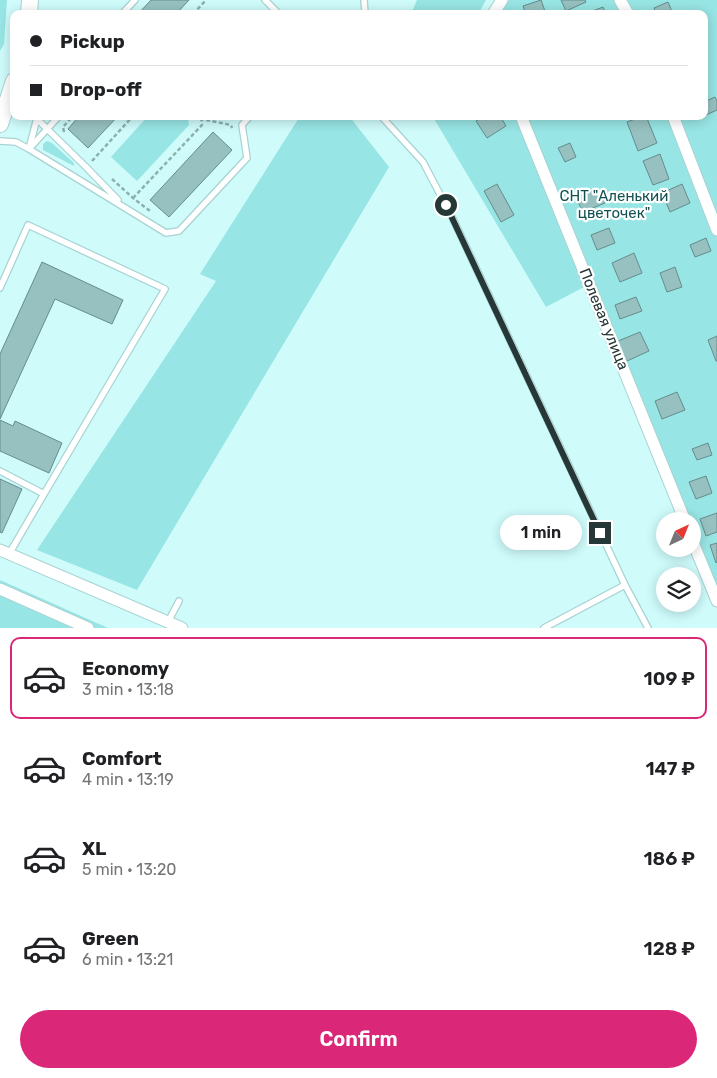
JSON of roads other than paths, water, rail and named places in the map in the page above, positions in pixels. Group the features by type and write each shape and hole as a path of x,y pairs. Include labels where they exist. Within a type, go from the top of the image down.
{"main road":[{"path":"0,124 10,93"}],"street":[{"name":"Полевая улица","path":"523,120 681,512"},
{"path":"675,120 717,230"},
{"path":"5,552 182,628"},
{"path":"699,558 717,602"},
{"path":"0,589 86,628"}],"lane":[{"path":"126,10 135,0"},
{"path":"265,0 275,10"},
{"path":"29,149 36,120"},
{"path":"39,120 125,208"},
{"path":"29,149 55,120"},
{"path":"0,141 16,142 29,149 166,234 179,231 247,158 242,125 246,120"},
{"path":"385,120 423,162 453,219 625,586 648,628"},
{"path":"0,288 28,225 165,289 44,494 5,552"},
{"path":"0,471 44,494"},
{"path":"544,628 625,586"},
{"path":"168,622 179,601"}],"park label":[{"name":"СНТ \"Аленький цветочек\"","path":"614,204"}]}
